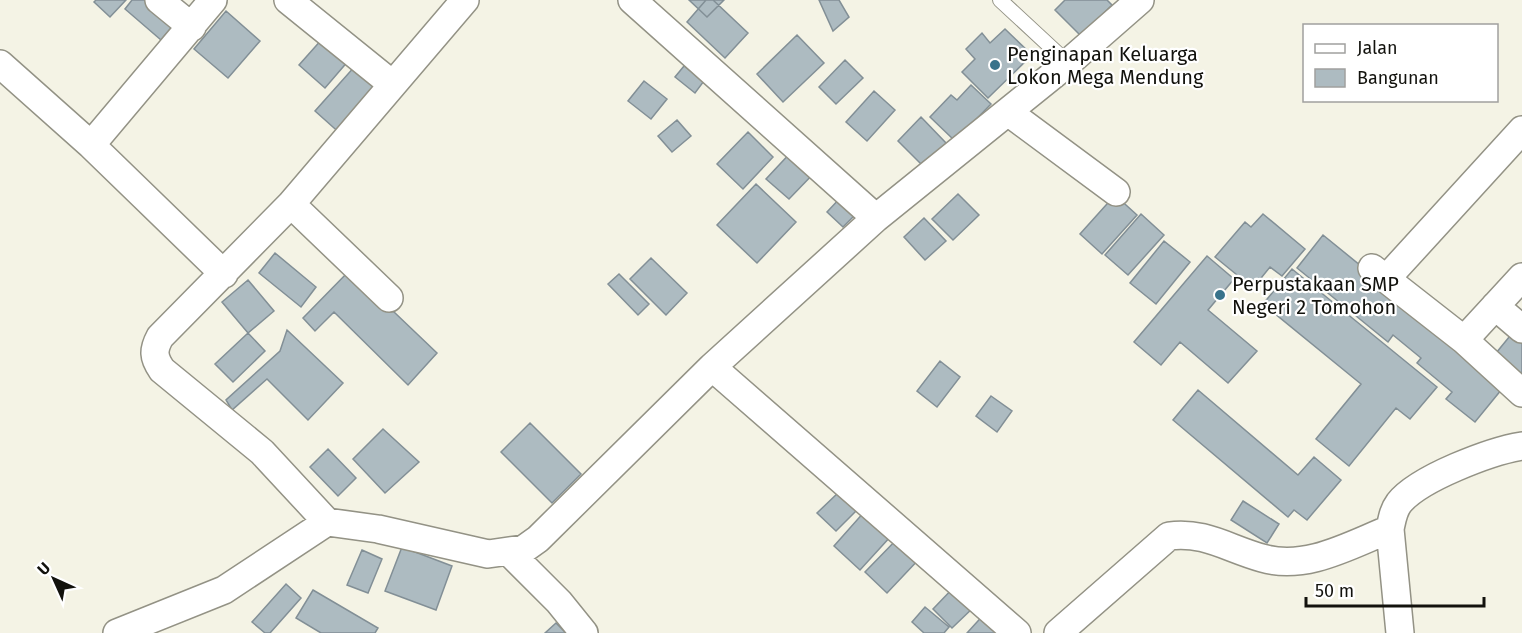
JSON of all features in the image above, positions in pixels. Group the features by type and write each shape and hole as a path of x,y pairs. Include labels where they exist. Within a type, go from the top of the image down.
{"street":[{"path":"159,0 192,27"},
{"path":"91,145 213,0"},
{"path":"288,0 392,84"},
{"path":"465,0 291,204 160,337 154,348 155,361 167,375 262,452 327,522 378,529 488,554 524,549 538,539 712,367 876,218 1068,63 1140,0"},
{"path":"632,0 876,218"},
{"path":"0,64 91,145 224,274"},
{"path":"1008,112 1116,192"},
{"path":"1522,130 1379,273 1464,340 1522,393"},
{"path":"291,204 389,298"},
{"path":"1464,340 1522,277"},
{"path":"1495,306 1522,329"},
{"path":"712,367 1017,633"},
{"path":"1400,633 1390,529 1393,514 1400,502 1431,480 1465,463 1505,448 1522,446"},
{"path":"117,633 224,590 327,522"},
{"path":"1058,633 1169,536 1187,533 1263,559 1294,562 1317,558 1390,529"},
{"path":"510,552 559,602 584,633"}],"lane":[{"path":"1000,0 1068,63"}],"building":[{"path":"96,0 126,0 110,17 94,2"},
{"path":"132,0 150,0 176,22 161,40 125,9"},
{"path":"689,0 724,0 707,17"},
{"path":"706,0 713,0 748,33 725,58 687,22"},
{"path":"819,0 839,0 849,17 833,31"},
{"path":"1065,0 1107,0 1112,5 1081,36 1055,10"},
{"path":"226,11 260,41 228,78 194,49"},
{"name":"Penginapan Keluarga Lokon Mega Mendung","path":"1005,29 1032,55 988,98 962,72 975,59 966,49 982,33 990,43"},
{"path":"797,35 824,63 783,102 757,74"},
{"path":"323,38 349,60 325,88 299,65"},
{"path":"845,60 863,78 836,104 819,87"},
{"path":"356,65 384,91 343,136 315,111"},
{"path":"684,66 704,81 695,93 675,77"},
{"path":"644,81 667,99 651,119 628,101"},
{"path":"971,85 991,104 955,141 930,117 951,95 957,100"},
{"path":"874,91 895,110 867,141 846,122"},
{"path":"921,117 947,144 924,167 898,141"},
{"path":"677,120 691,136 672,152 658,136"},
{"path":"748,132 773,157 743,189 717,164"},
{"path":"794,149 817,170 789,199 766,179"},
{"path":"756,184 796,222 757,263 717,225"},
{"path":"958,194 979,215 953,240 932,219"},
{"path":"1115,195 1137,215 1102,254 1080,234"},
{"path":"842,196 858,212 843,227 827,212"},
{"path":"1141,214 1164,235 1128,275 1105,255"},
{"path":"1263,214 1305,249 1282,276 1270,267 1253,288 1215,257 1245,222 1251,227"},
{"path":"924,218 946,241 925,260 904,237"},
{"path":"1323,235 1506,384 1475,422 1446,399 1452,392 1417,363 1421,358 1393,335 1388,342 1297,268"},
{"path":"1164,241 1190,262 1156,304 1130,283"},
{"path":"275,253 316,287 301,307 259,273"},
{"path":"1207,256 1234,279 1208,310 1257,351 1228,383 1180,342 1161,365 1134,342"},
{"path":"651,258 687,293 666,315 630,279"},
{"path":"1292,269 1437,387 1410,419 1396,408 1349,466 1316,439 1361,384 1263,304"},
{"path":"350,270 437,353 408,385 334,312 315,331 303,318"},
{"path":"619,274 649,304 638,315 608,284"},
{"path":"248,280 274,311 248,333 222,302"},
{"path":"287,330 343,383 308,420 267,379 232,410 226,400 280,351"},
{"path":"1514,331 1522,337 1522,384 1492,358"},
{"path":"248,333 265,351 233,382 215,364"},
{"path":"940,361 960,377 937,407 917,391"},
{"path":"1198,390 1298,475 1314,457 1341,480 1307,520 1294,510 1288,517 1173,420"},
{"path":"991,396 1012,411 997,432 976,416"},
{"path":"530,423 581,474 552,503 501,452"},
{"path":"383,429 419,462 385,493 353,459"},
{"path":"328,449 356,478 338,496 310,467"},
{"path":"840,491 858,509 836,531 817,513"},
{"path":"1243,501 1279,524 1267,543 1231,520"},
{"path":"865,511 891,536 860,570 834,546"},
{"path":"900,536 921,557 887,593 865,572"},
{"path":"402,547 452,566 436,610 385,591"},
{"path":"362,550 382,559 368,593 347,585"},
{"path":"286,584 301,598 270,633 265,633 252,622"},
{"path":"956,585 976,605 952,628 933,609"},
{"path":"313,590 378,628 375,633 321,633 296,618"},
{"path":"925,607 949,627 944,633 924,633 912,622"},
{"path":"987,611 1011,633 967,633"},
{"path":"556,623 566,633 545,633"}],"place":[{"name":"Penginapan Keluarga Lokon Mega Mendung","path":"995,65"},
{"name":"Perpustakaan SMP Negeri 2 Tomohon","path":"1220,295"}]}
